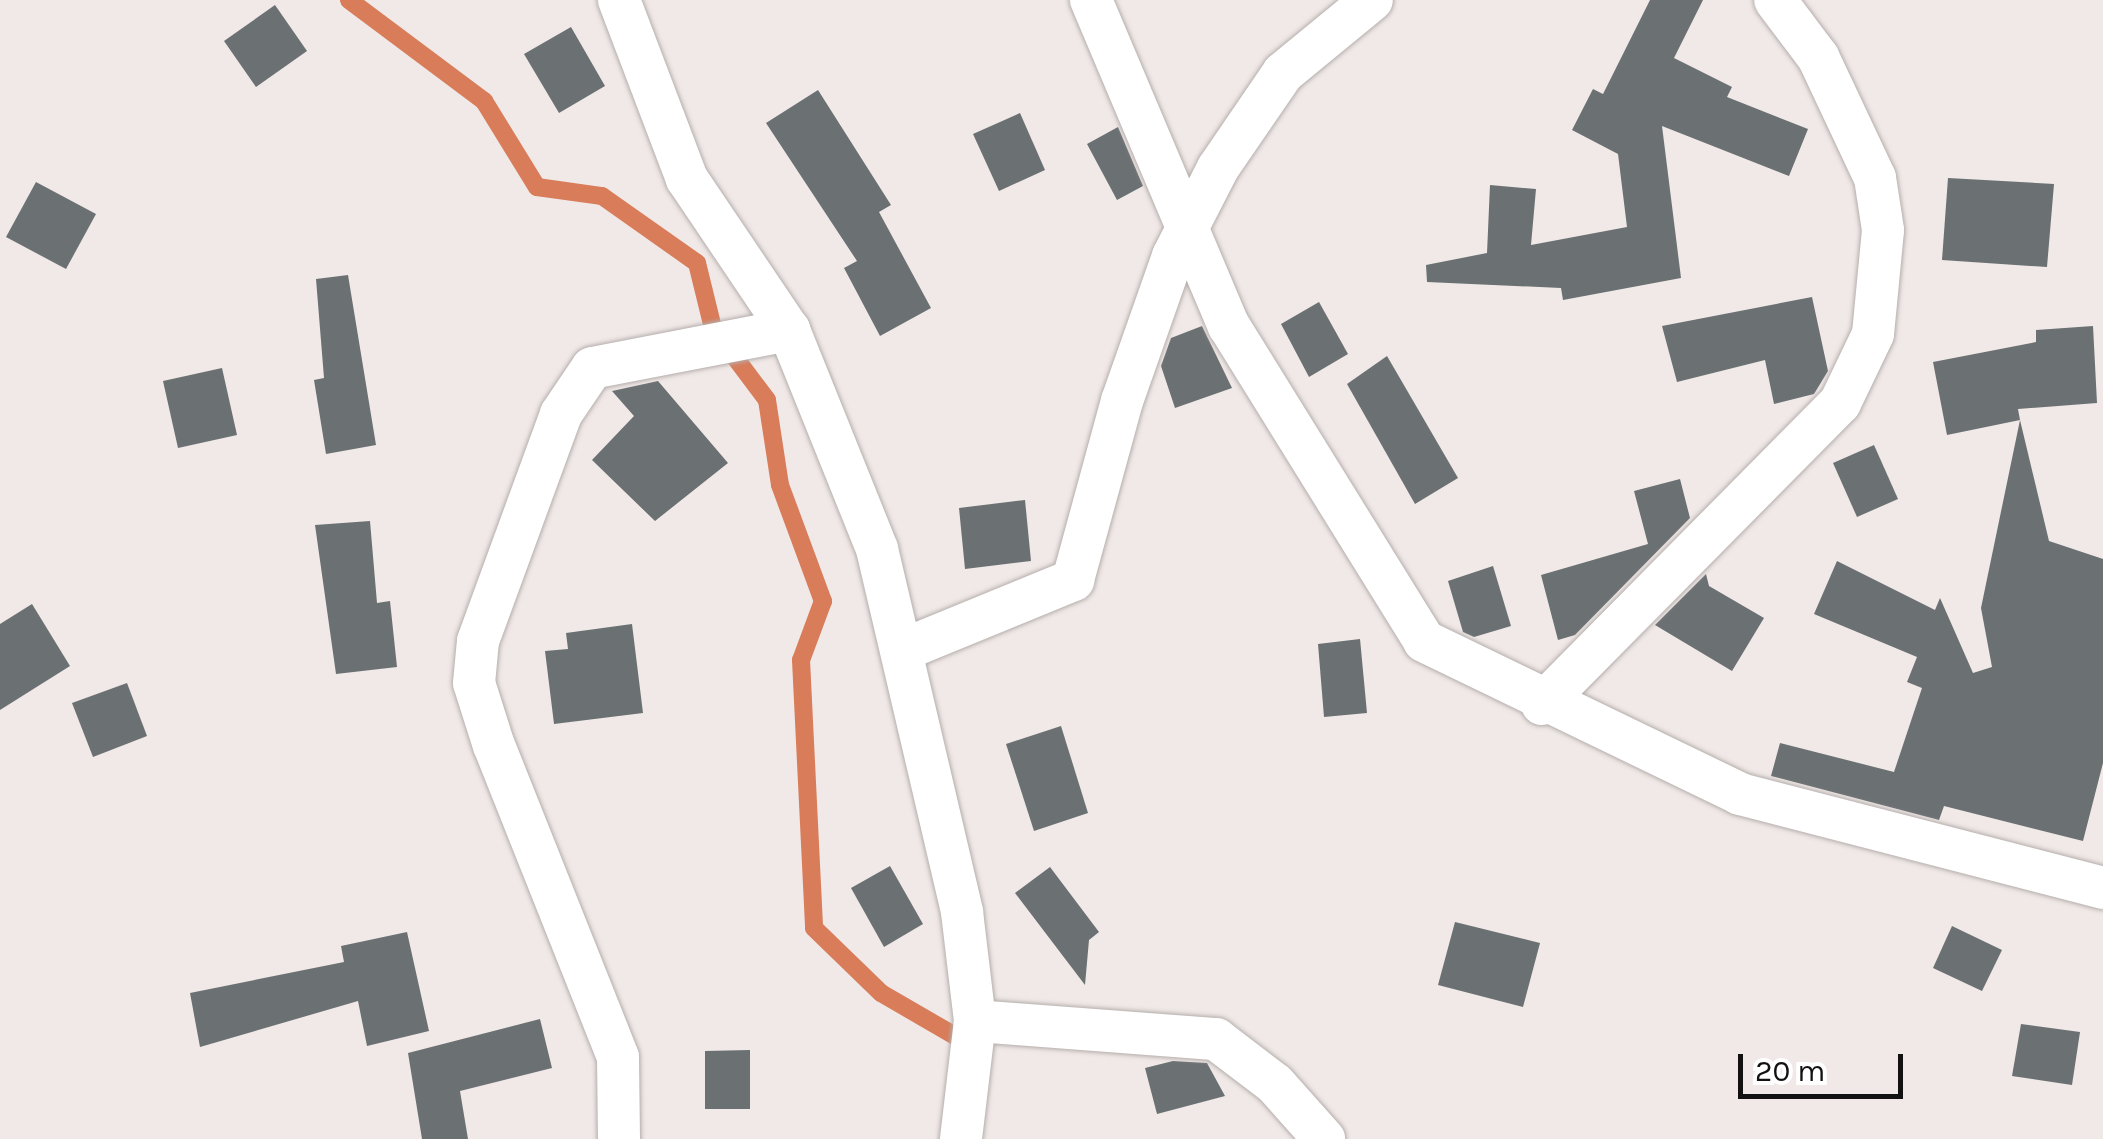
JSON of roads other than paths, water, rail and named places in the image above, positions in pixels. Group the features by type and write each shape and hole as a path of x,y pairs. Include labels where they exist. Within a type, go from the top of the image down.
{"street":[{"path":"619,0 687,179 789,330 878,549 905,649 962,912 975,1021 961,1139"},
{"path":"1091,0 1251,365 1424,640 1542,704 1778,807 2103,888"},
{"path":"905,649 1073,580 1122,400 1190,224 1284,74 1372,0"},
{"path":"1542,704 1840,404 1873,334 1883,265 1875,178 1818,57 1775,0"},
{"path":"619,1139 618,1056 494,746 474,683 478,641 562,414 592,368 789,330"},
{"path":"975,1021 1216,1039 1275,1084 1324,1139"}],"waterway":[{"path":"349,0 484,101 537,187 602,196 697,263 713,328 767,400 780,485 823,601 801,660 814,928 881,993 969,1044"}]}
